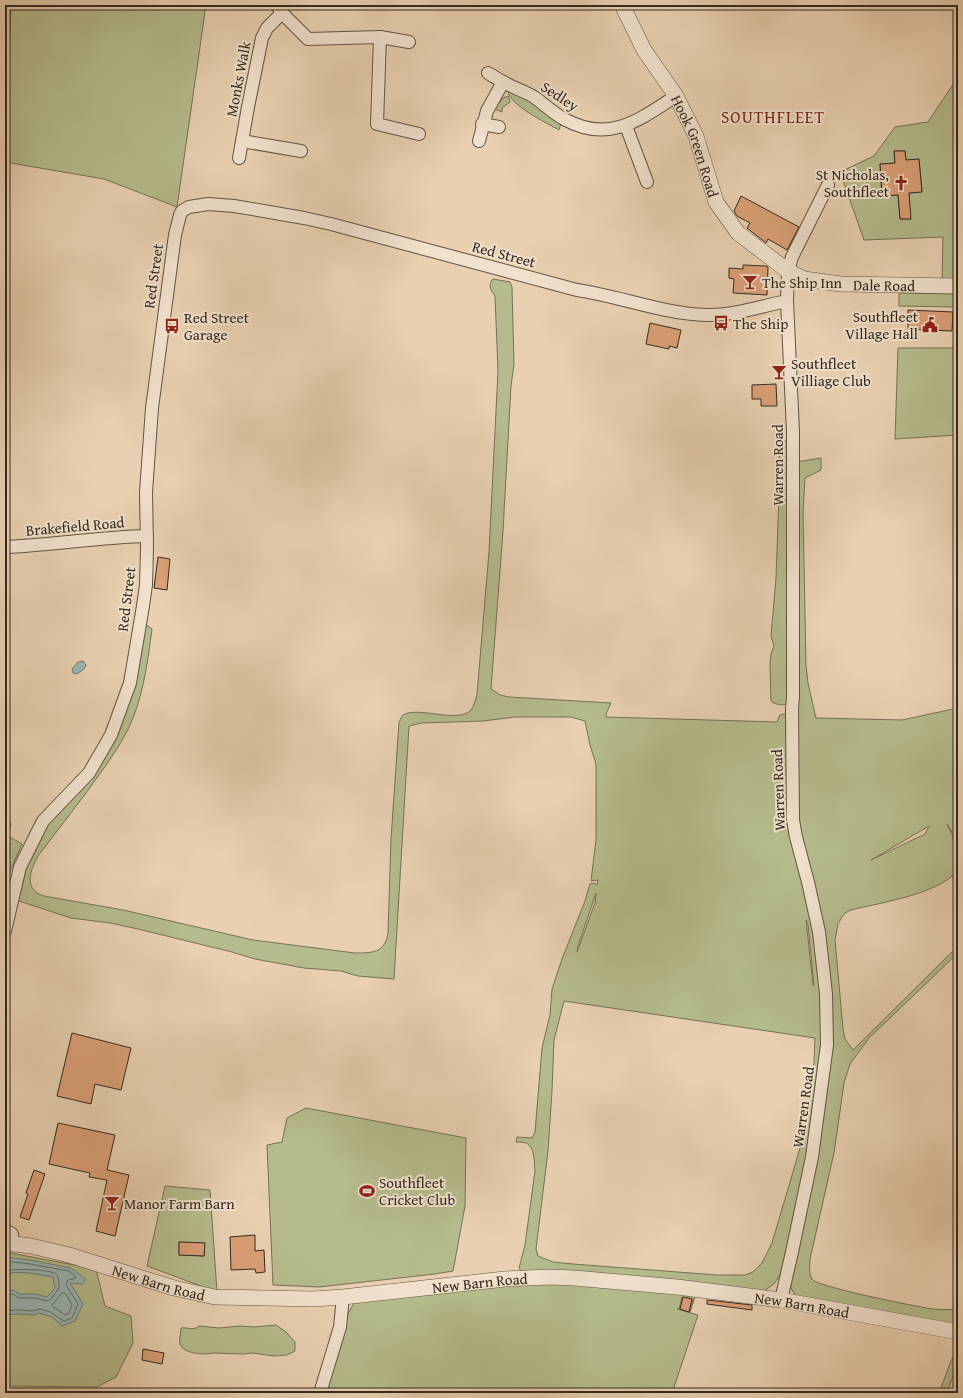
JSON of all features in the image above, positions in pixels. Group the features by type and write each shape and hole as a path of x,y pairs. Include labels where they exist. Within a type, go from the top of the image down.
{"street":[{"name":"Hook Green Road","path":"622,5 644,50 676,96 696,136 716,202 738,233 788,271"},
{"path":"279,9 308,39 380,37 409,42"},
{"name":"Monks Walk","path":"239,158 262,38 279,9"},
{"path":"380,37 377,124 419,134"},
{"name":"Sedley","path":"488,73 531,95 557,115 577,125 601,130 626,126 640,119 676,96"},
{"path":"479,141 482,124 487,111 503,82"},
{"path":"482,124 499,127"},
{"path":"626,126 646,182"},
{"path":"242,141 301,151"},
{"name":"Warren Road","path":"781,1300 812,1157 828,1045 826,994 819,932 793,820 793,432 787,301 788,271 792,257 828,185"},
{"name":"Red Street","path":"5,931 20,867 43,821 89,773 111,735 130,683 143,606 146,573 146,492 148,448 162,332 179,217 182,212 192,206 219,204 304,218 577,290 687,314 721,315 787,301"},
{"name":"Dale Road","path":"788,271 804,279 821,282 958,286"},
{"name":"Brakefield Road","path":"5,547 147,536"},
{"path":"5,1230 12,1234 9,1243"},
{"name":"New Barn Road","path":"9,1243 69,1255 174,1288 212,1296 253,1298 343,1297 505,1279 550,1277 600,1279 677,1286 781,1300 958,1332"},
{"path":"320,1393 338,1333 343,1297"}],"green space":[{"path":"11,5 206,5 177,207 104,179 5,162"},
{"path":"958,77 958,280 942,282 943,237 864,240 840,172 874,156 895,127 928,122","holes":["894,151 905,151 906,160 919,159 922,192 909,193 910,219 900,219 898,195 882,196 880,164 895,163"]},
{"path":"508,91 533,102 561,123 559,130 521,108 510,96"},
{"path":"508,96 510,102 502,108 502,112 495,109 497,101 500,102 503,98"},
{"path":"492,280 510,282 512,287 514,364 511,386 503,531 491,689 500,695 509,697 611,703 606,717 777,722 780,715 789,713 792,823 815,921 825,1023 815,1128 782,1272 774,1284 764,1291 523,1273 519,1268 525,1245 535,1171 531,1147 523,1142 516,1142 517,1137 532,1138 535,1132 542,1048 550,1015 552,989 590,884 595,883 597,885 598,880 591,881 596,840 596,764 585,721 571,717 515,717 483,721 421,723 409,726 394,979 358,976 341,971 304,968 255,959 138,929 110,923 71,918 16,900 18,874 43,826 101,757 144,626 148,626 152,629 145,674 137,707 130,725 120,744 104,768 38,856 30,879 33,889 37,893 44,896 123,910 253,940 355,953 372,952 384,945 388,933 391,839 399,723 403,715 409,713 417,712 446,715 464,714 470,711 475,703 477,694 489,552 498,371 495,296 490,287","holes":["596,893 595,903 577,952 578,946","806,920 808,925 814,986","564,1001 815,1038 814,1062 800,1148 772,1243 762,1263 753,1272 745,1275 717,1275 553,1262 538,1256 536,1249 548,1151 554,1040"]},
{"path":"899,293 958,294 958,321 957,307 899,306"},
{"path":"898,348 958,348 958,435 895,439"},
{"path":"789,437 788,703 780,705 771,701 770,663 774,646 771,636 776,578 780,466 779,450 782,444"},
{"path":"821,458 821,470 805,478 803,513 806,665 808,683 816,718 902,720 958,708 958,842 947,824 958,848 958,871 936,886 922,892 851,910 845,913 838,924 835,940 843,1029 845,1039 853,1050 958,946 958,953 869,1038 850,1064 844,1083 834,1153 810,1259 810,1273 811,1278 819,1283 850,1292 936,1309 958,1310 958,1328 797,1296 793,1292 790,1285 831,1040 797,831 796,462","holes":["929,826 925,834 871,860"]},
{"path":"5,814 11,824 8,836 22,844 5,882"},
{"name":"Southfleet Cricket Club","path":"306,1108 466,1138 465,1206 453,1271 319,1287 273,1285 267,1145 282,1142 287,1118"},
{"path":"165,1186 210,1190 217,1292 147,1266","holes":["179,1242 204,1243 204,1256 179,1255"]},
{"path":"5,1252 96,1269 105,1306 131,1316 133,1343 116,1377 97,1387 5,1386"},
{"path":"544,1282 696,1294 690,1312 693,1299 682,1297 679,1309 677,1309 698,1315 672,1393 323,1393 348,1314 354,1303"},
{"path":"276,1325 286,1332 295,1342 295,1351 287,1355 274,1356 253,1353 200,1354 185,1350 180,1344 181,1328 193,1329 199,1326 219,1328"},
{"path":"958,1355 958,1362 947,1393 939,1393 953,1357"}],"water":[{"path":"83,661 86,665 84,669 77,674 73,673 72,669 78,662"},
{"path":"5,1257 71,1268 86,1279 83,1284 70,1283 83,1304 75,1321 62,1326 52,1317 39,1313 33,1315 5,1315 5,1292 13,1290 20,1294 35,1294 47,1297 55,1288 53,1277 22,1272 5,1275"}],"building":[{"name":"St Nicholas, Southfleet","path":"894,151 905,151 906,160 919,159 922,192 909,193 911,219 900,219 898,195 882,196 880,164 895,163"},
{"path":"741,196 799,227 787,250 768,239 766,243 747,228 750,223 737,216 734,211"},
{"name":"The Ship Inn","path":"743,265 768,267 767,295 733,293 734,279 729,278 729,268 743,269"},
{"name":"Southfleet Village Hall","path":"908,310 953,312 952,331 908,329"},
{"path":"650,323 681,330 677,348 669,346 669,349 646,344"},
{"path":"776,384 777,406 761,406 761,399 752,399 752,385"},
{"path":"158,557 170,559 167,590 154,588"},
{"path":"72,1033 131,1048 121,1090 95,1084 91,1104 57,1096"},
{"path":"58,1123 115,1135 107,1170 129,1175 115,1236 96,1231 107,1180 89,1177 90,1173 49,1164"},
{"path":"34,1170 45,1174 29,1220 20,1217"},
{"path":"255,1235 255,1251 264,1250 265,1272 256,1273 255,1269 231,1270 230,1237"},
{"path":"179,1242 205,1243 204,1256 179,1255"},
{"path":"683,1297 692,1299 689,1312 680,1309"},
{"path":"707,1300 752,1305 752,1310 707,1304"},
{"path":"143,1349 164,1353 162,1364 142,1360"}],"place":[{"name":"St Nicholas, Southfleet","path":"901,183"},
{"name":"The Ship Inn","path":"750,282"},
{"name":"The Ship","path":"721,323"},
{"name":"Southfleet Village Hall","path":"930,325"},
{"name":"Red Street Garage","path":"172,326"},
{"name":"Southfleet Villiage Club","path":"779,372"},
{"name":"Southfleet Cricket Club","path":"367,1191"},
{"name":"Manor Farm Barn","path":"112,1203"}],"district":[{"name":"SOUTHFLEET","path":"773,116"}]}
